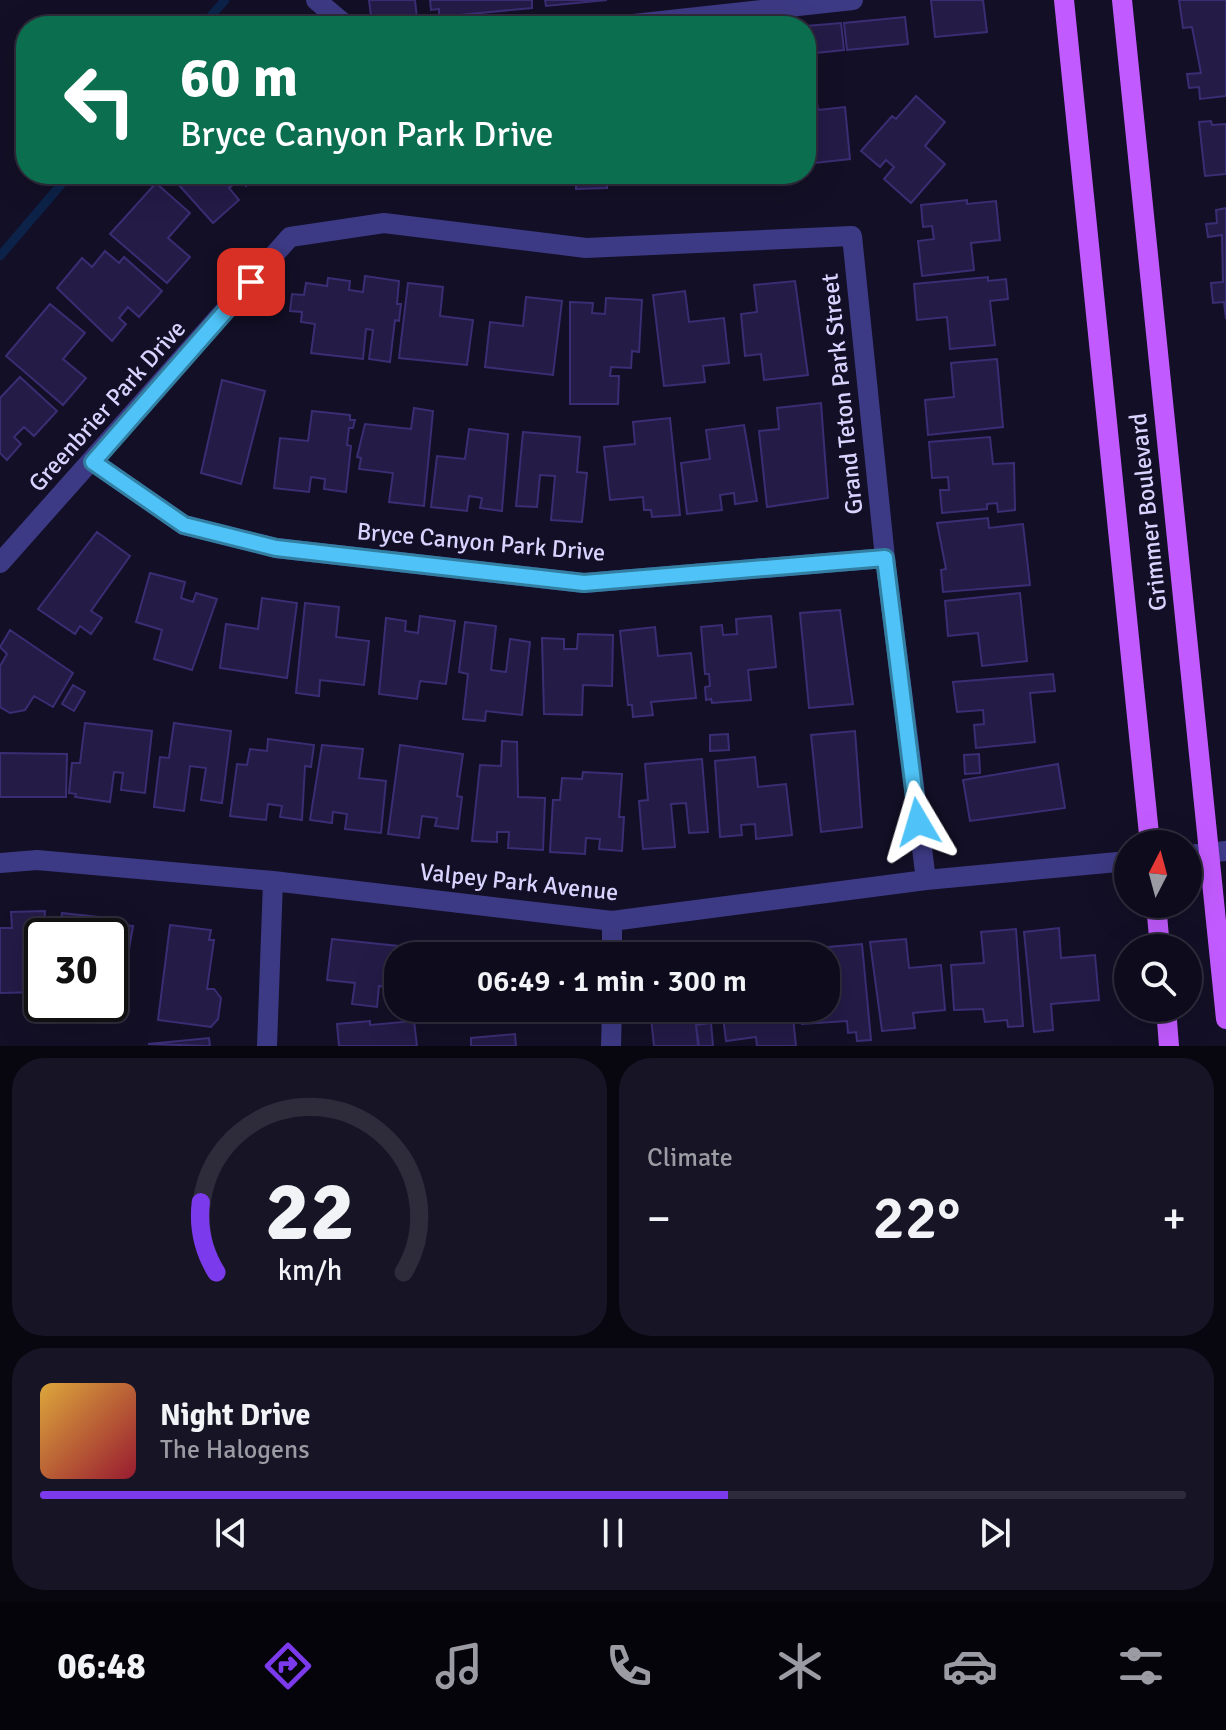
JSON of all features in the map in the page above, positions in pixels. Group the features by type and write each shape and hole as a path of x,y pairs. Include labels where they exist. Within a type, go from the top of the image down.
{"main road":[{"name":"Grimmer Boulevard","path":"1064,0 1149,830"},
{"name":"Grimmer Boulevard","path":"1122,0 1218,852 1226,1019"},
{"path":"1167,1022 1169,1046"}],"street":[{"path":"316,0 335,16"},
{"path":"707,16 853,0"},
{"name":"Greenbrier Park Drive","path":"0,563 290,237 384,223 586,248 852,236"},
{"name":"Grand Teton Park Street","path":"852,236 885,558 926,880"},
{"name":"Bryce Canyon Park Drive","path":"93,462 184,525 276,548 584,583 885,558"},
{"name":"Valpey Park Avenue","path":"0,863 37,860 273,881 612,921 926,880 1114,862"},
{"path":"267,1046 273,881"},
{"path":"612,921 612,942"},
{"path":"611,1046 612,1022"}],"building":[{"path":"369,0 415,0 417,16 371,16"},
{"path":"430,0 532,0 532,8 449,16 439,16 439,9 431,10"},
{"path":"545,0 607,0 546,6"},
{"path":"931,0 983,0 987,32 935,37"},
{"path":"1179,0 1226,0 1226,96 1200,99 1199,87 1189,88 1187,74 1201,73 1192,27 1183,28"},
{"path":"905,17 908,44 847,50 844,23"},
{"path":"841,23 844,50 816,53 816,25"},
{"path":"816,95 818,110 845,107 850,159 816,163"},
{"path":"916,96 945,122 925,146 945,164 911,203 884,179 894,167 886,160 880,167 861,151 892,116 896,119"},
{"path":"1211,121 1212,125 1226,124 1226,174 1205,176 1199,122"},
{"path":"157,184 190,213 168,238 190,257 167,283 110,234"},
{"path":"178,184 234,184 229,188 239,200 213,223"},
{"path":"576,184 607,184 607,188 576,189"},
{"path":"967,200 967,204 996,201 1000,240 971,243 974,270 922,276 918,241 934,239 932,226 923,227 921,205"},
{"path":"1226,208 1226,319 1224,302 1213,303 1211,283 1223,282 1222,235 1208,237 1206,224 1217,223 1216,210"},
{"path":"105,251 119,263 124,257 162,291 139,317 128,307 119,318 126,324 112,341 57,288 82,258 92,267"},
{"path":"365,276 399,281 397,304 401,304 399,321 395,320 390,362 369,359 373,330 366,329 363,359 311,353 315,324 301,322 302,312 290,311 292,294 304,295 306,283 327,286 328,278 350,281 349,290 363,292"},
{"path":"988,277 988,281 1006,279 1008,299 990,301 995,345 950,349 947,317 917,320 914,284"},
{"path":"795,281 808,375 764,380 761,354 745,356 741,314 757,312 754,285"},
{"path":"408,283 443,287 440,316 473,320 467,365 399,358"},
{"path":"685,291 689,322 724,318 729,363 703,366 705,382 664,386 653,295"},
{"path":"526,297 562,301 553,375 485,367 490,322 523,326"},
{"path":"606,298 642,300 639,352 632,351 631,368 611,367 610,376 619,376 618,404 570,404 570,302 593,303 592,313 605,314"},
{"path":"50,304 85,333 63,359 86,378 63,405 6,356"},
{"path":"997,359 1003,427 928,435 925,400 954,397 951,363"},
{"path":"20,377 57,411 34,436 24,427 14,437 21,444 7,460 0,453 0,398"},
{"path":"222,380 265,391 241,484 201,473"},
{"path":"821,403 828,498 767,507 759,431 779,429 777,408"},
{"path":"414,408 433,411 424,506 389,502 393,473 359,469 361,458 357,457 365,424 411,429"},
{"path":"312,411 350,415 350,420 355,420 353,428 349,428 347,445 351,446 346,492 324,489 325,479 311,477 309,492 274,488 280,438 308,441"},
{"path":"670,418 680,515 652,517 651,510 644,510 643,497 610,500 604,447 635,444 633,422"},
{"path":"744,425 757,501 735,504 734,493 720,495 722,510 687,514 681,463 710,459 706,430"},
{"path":"469,429 508,434 502,511 480,508 482,498 469,496 467,511 431,507 437,456 465,459"},
{"path":"523,432 580,437 577,472 587,473 582,522 551,520 555,476 540,475 537,507 516,506"},
{"path":"990,437 993,464 1014,463 1015,510 998,512 997,503 987,504 987,509 942,513 940,490 949,490 948,477 932,478 929,442"},
{"path":"988,518 989,528 1023,524 1030,585 943,592 941,570 946,569 937,523"},
{"path":"97,532 130,556 91,611 102,618 91,634 80,626 75,634 38,609"},
{"path":"150,573 185,582 181,598 193,602 196,593 217,599 192,670 154,659 162,630 136,622"},
{"path":"1020,593 1027,661 982,666 978,633 948,636 945,601"},
{"path":"262,598 297,603 287,678 220,668 226,624 258,629"},
{"path":"305,603 339,607 336,637 369,641 364,685 320,680 319,696 296,693"},
{"path":"840,610 853,704 809,708 800,613"},
{"path":"420,616 455,621 446,684 420,681 417,699 379,694 386,618 406,621 405,631 418,633"},
{"path":"771,616 776,667 748,670 751,700 712,703 711,699 706,700 705,687 710,686 709,674 705,674 701,627 722,625 723,635 737,634 736,619"},
{"path":"465,622 496,626 491,670 506,672 510,639 530,642 522,715 486,711 485,721 463,719 468,674 459,672"},
{"path":"655,627 658,656 691,653 696,698 651,702 653,715 633,717 632,705 628,705 620,631"},
{"path":"10,630 73,673 53,707 34,696 25,710 10,713 0,707 0,666 7,654 0,647"},
{"path":"578,634 613,635 612,686 583,685 582,715 544,714 542,638 564,639 564,649 577,649"},
{"path":"1053,674 1055,691 1030,693 1035,742 976,748 974,725 984,724 983,710 957,712 953,682"},
{"path":"73,685 85,692 74,711 62,704"},
{"path":"85,723 152,731 145,793 121,790 123,773 114,772 110,802 75,797 76,794 69,793 72,763 80,763"},
{"path":"174,723 231,731 222,803 201,800 206,768 190,766 184,811 154,807 160,757 169,758"},
{"path":"855,731 862,827 821,832 811,735"},
{"path":"728,734 729,750 710,751 710,735"},
{"path":"268,739 314,745 311,767 305,766 302,820 280,817 282,806 268,804 266,820 230,816 237,764 247,765 250,749 267,751"},
{"path":"502,741 517,742 518,797 545,798 543,850 508,848 509,832 497,832 497,842 472,841 480,765 501,766"},
{"path":"322,745 363,749 359,778 386,781 381,833 345,829 347,814 333,812 332,823 310,820"},
{"path":"400,745 463,754 457,796 462,797 458,829 435,826 437,818 422,816 419,838 388,834"},
{"path":"0,753 67,754 66,797 0,797"},
{"path":"979,754 980,773 965,774 964,755"},
{"path":"755,757 758,787 786,784 792,835 756,839 755,824 741,825 742,835 720,837 715,761"},
{"path":"702,759 708,832 689,833 686,803 671,804 675,847 643,849 639,801 648,800 645,764"},
{"path":"1058,764 1065,808 970,821 963,780"},
{"path":"583,772 622,774 619,817 624,817 622,851 599,849 600,839 586,838 585,854 550,852 553,800 560,800 562,778 582,779"},
{"path":"45,911 45,918 24,918 24,992 0,993 0,928 12,928 11,912"},
{"path":"62,913 98,917 98,918 61,918"},
{"path":"128,925 133,926 128,955"},
{"path":"170,925 211,930 209,940 214,940 207,989 214,989 221,998 218,1019 211,1027 158,1020"},
{"path":"1059,928 1061,958 1095,955 1099,1000 1051,1004 1053,1030 1034,1032 1024,932"},
{"path":"1016,929 1023,1026 1008,1027 1007,1020 985,1022 983,1009 954,1010 951,965 984,963 981,932"},
{"path":"332,939 384,944 384,987 379,986 377,1007 352,1004 355,983 327,980"},
{"path":"906,939 909,968 941,965 945,1010 913,1013 915,1028 882,1031 870,942"},
{"path":"862,944 871,1040 857,1041 856,1032 848,1033 847,1021 840,1021 840,946"},
{"path":"414,1022 417,1046 339,1046 337,1024"},
{"path":"651,1022 696,1022 698,1046 654,1046"},
{"path":"724,1022 793,1022 796,1046 757,1046 756,1037 726,1041"},
{"path":"711,1023 713,1046 699,1046 696,1025"},
{"path":"515,1034 516,1046 471,1046 471,1038"},
{"path":"209,1038 210,1046 148,1044"}],"waterway":[{"path":"211,16 225,0"},
{"path":"0,256 61,184"}],"route":[{"path":"251,282 93,462 184,525 276,548 584,583 885,558 918,822"}]}
